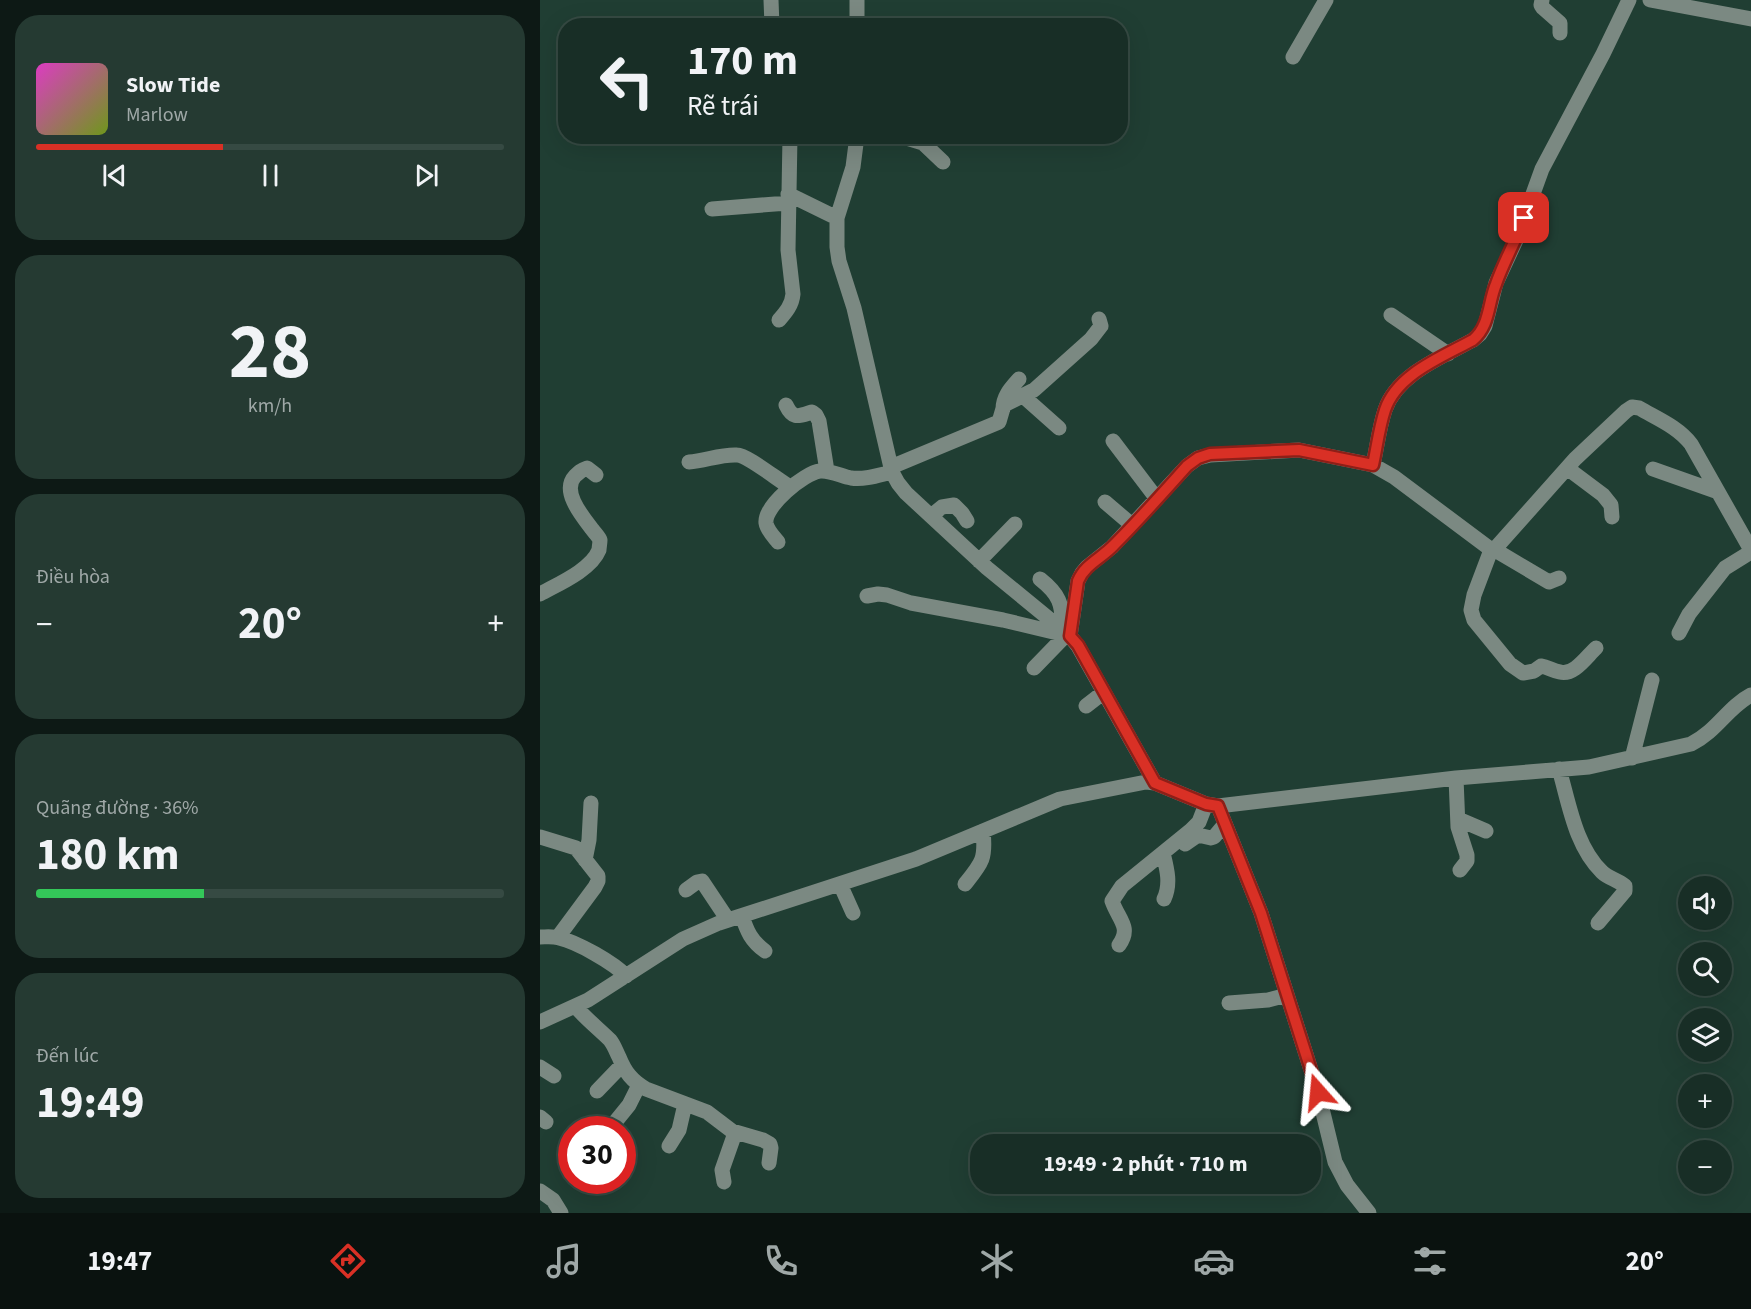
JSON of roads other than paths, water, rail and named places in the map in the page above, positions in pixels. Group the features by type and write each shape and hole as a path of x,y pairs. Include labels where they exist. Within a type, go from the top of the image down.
{"street":[{"path":"771,0 772,18"},
{"path":"856,0 857,18"},
{"path":"1293,57 1326,0"},
{"path":"1542,0 1543,8 1560,23 1560,33"},
{"path":"1373,465 1385,411 1391,396 1412,375 1473,340 1485,326 1496,283 1517,238 1538,179 1629,0"},
{"path":"1650,0 1751,19"},
{"path":"778,320 788,309 793,294 788,250 790,144"},
{"path":"856,144 853,167 837,218 839,261 854,308 892,470 898,483 979,561 1078,645 1155,783"},
{"path":"924,144 944,162"},
{"path":"712,209 788,199 837,218"},
{"path":"1391,315 1448,354"},
{"path":"1003,409 1007,403 1034,390 1091,339 1101,326 1099,319"},
{"path":"778,542 767,527 766,521 768,514 790,487 814,472 827,471 858,478 892,470 996,424 1001,419 1002,404 1006,393 1019,379"},
{"path":"1023,396 1059,428"},
{"path":"786,405 794,415 801,416 812,412 816,415 827,471"},
{"path":"1596,648 1574,670 1567,673 1541,666 1534,671 1524,673 1510,664 1474,620 1471,610 1474,595 1493,550 1567,468 1632,407 1639,408 1677,429 1692,444 1751,551 1725,568 1689,614 1679,633"},
{"path":"1113,441 1157,499"},
{"path":"1034,668 1066,633 1078,581 1082,573 1112,547 1187,466 1198,458 1210,454 1299,450 1373,465 1394,477 1493,550 1549,582 1559,578"},
{"path":"689,462 738,455 746,457 790,487"},
{"path":"540,594 582,569 591,562 599,549 600,540 576,505 570,491 572,480 581,470 587,468 596,475"},
{"path":"1567,468 1603,495 1611,505 1612,517"},
{"path":"1653,469 1718,492"},
{"path":"1105,502 1132,525"},
{"path":"931,516 942,507 954,505 967,521"},
{"path":"979,561 1015,525"},
{"path":"1040,579 1051,588 1059,600 1066,633"},
{"path":"867,596 887,595 921,605 1066,633"},
{"path":"1632,758 1652,680"},
{"path":"1086,706 1104,692"},
{"path":"540,1022 576,1007 683,939 735,918 916,859 1060,799 1146,782 1155,783 1212,805 1456,778 1603,765 1691,744 1702,738 1751,695"},
{"path":"1559,770 1577,833 1585,849 1600,871 1625,886 1625,891 1598,923"},
{"path":"1456,778 1459,833 1467,855 1467,861 1460,870"},
{"path":"585,860 589,840 591,803"},
{"path":"1212,805 1225,824 1261,913 1318,1092 1335,1162 1347,1185 1369,1213"},
{"path":"1164,899 1168,890 1167,870 1171,851 1212,805"},
{"path":"1458,819 1486,831"},
{"path":"1119,945 1125,927 1112,901 1122,886 1195,836 1214,837 1225,824"},
{"path":"965,884 982,860 985,850 983,831"},
{"path":"540,837 572,845 598,876 598,881 558,938"},
{"path":"686,890 702,881 765,951"},
{"path":"840,884 853,913"},
{"path":"540,937 558,938 613,963 626,976"},
{"path":"1229,1003 1268,1000 1287,995"},
{"path":"576,1007 610,1040 622,1065 639,1085 707,1112 732,1130 764,1140 770,1144 771,1148 769,1162"},
{"path":"597,1091 622,1065"},
{"path":"540,1067 554,1076"},
{"path":"620,1116 629,1105 639,1085"},
{"path":"669,1146 679,1130 685,1104"},
{"path":"711,1172 732,1130"},
{"path":"724,1182 722,1170 732,1130"},
{"path":"540,1191 553,1200 561,1213"}]}
